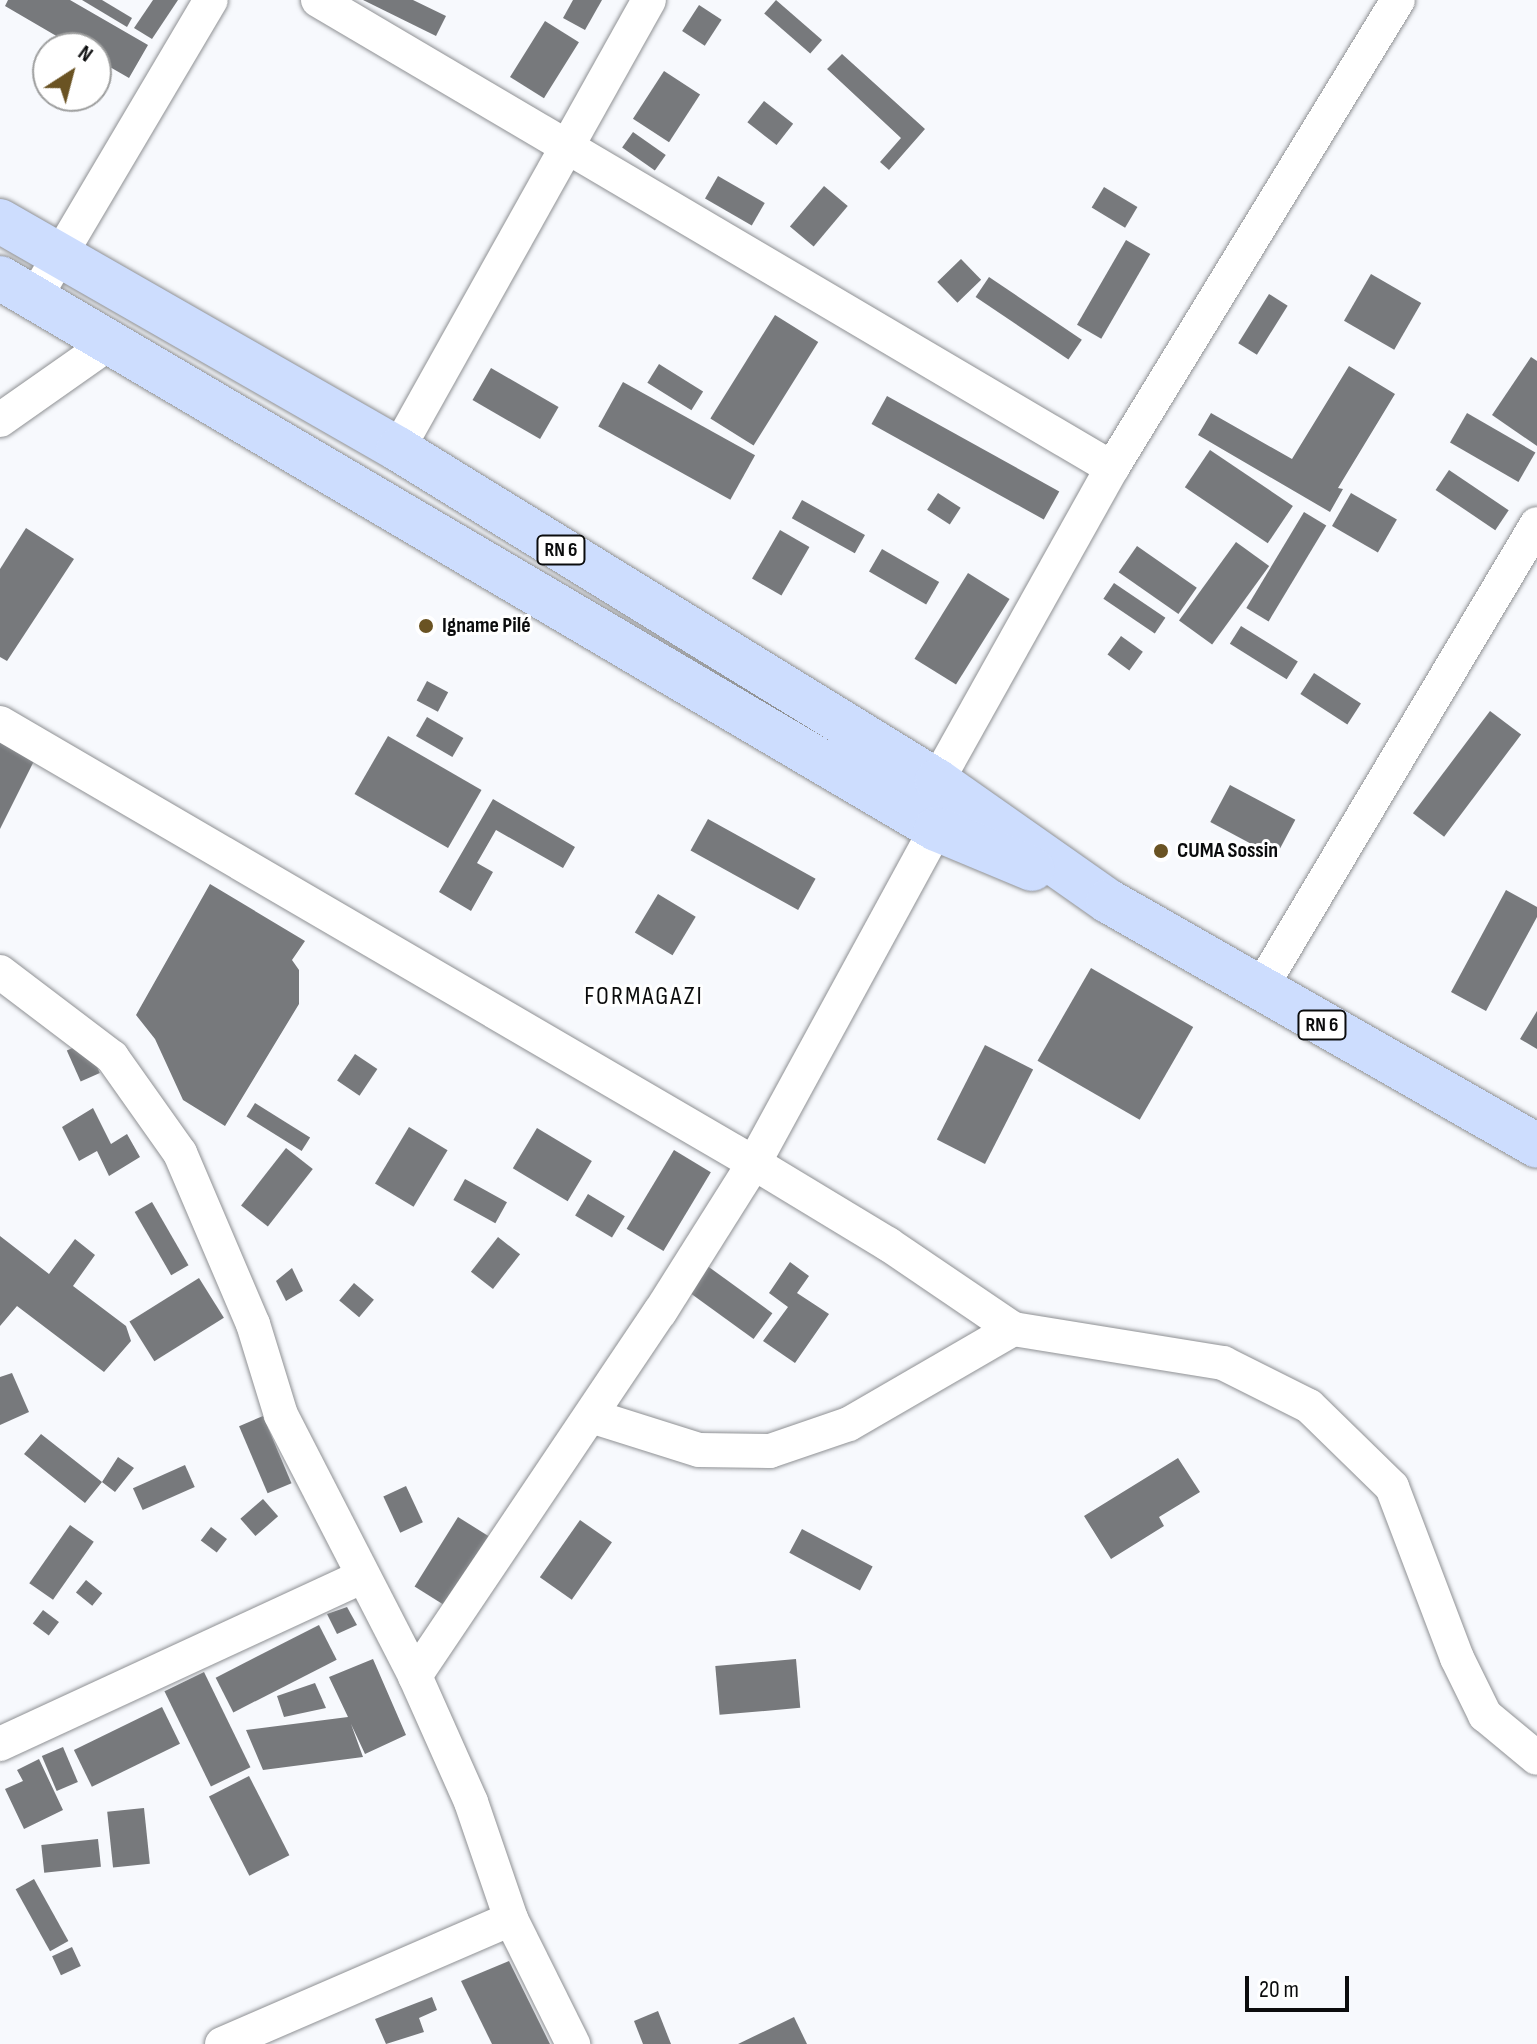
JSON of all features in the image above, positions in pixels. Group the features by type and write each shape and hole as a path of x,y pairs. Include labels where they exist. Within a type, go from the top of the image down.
{"main road":[{"name":"RN 6","path":"0,221 398,449 937,781 1108,901 1536,1144"},
{"name":"RN 6","path":"17,289 936,829 1108,901"}],"street":[{"path":"17,289 59,254 211,0"},
{"path":"318,0 1112,468"},
{"path":"398,449 563,145 649,0"},
{"path":"937,781 1112,468 1398,0"},
{"path":"0,420 108,344"},
{"path":"1260,989 1537,524"},
{"path":"0,723 754,1163 888,1244 1013,1329 1223,1363 1309,1406 1392,1487 1457,1658 1485,1715 1537,1758"},
{"path":"415,1676 591,1416 754,1163 936,829"},
{"path":"0,972 112,1057 180,1153 253,1324 281,1415 361,1577 415,1676 471,1802 511,1919 573,2044"},
{"path":"591,1416 699,1450 770,1451 849,1424 1013,1329"},
{"path":"0,1744 361,1577"},
{"path":"222,2044 511,1919"}],"building":[{"path":"8,0 70,0 148,45 129,78 112,68 112,32 50,32 5,6"},
{"path":"82,0 102,0 132,18 127,27"},
{"path":"153,0 178,0 152,39 134,28"},
{"path":"363,0 413,0 446,16 436,36"},
{"path":"573,0 602,0 585,30 563,18"},
{"path":"776,0 822,40 810,54 764,14"},
{"path":"699,5 722,20 705,46 682,31"},
{"path":"545,21 579,42 544,98 510,77"},
{"path":"842,54 925,129 889,170 880,162 901,138 827,69"},
{"path":"664,71 700,94 669,142 633,119"},
{"path":"764,101 793,124 777,145 747,122"},
{"path":"633,132 666,155 655,171 622,148"},
{"path":"718,176 765,203 752,226 705,199"},
{"path":"824,186 848,206 814,247 790,227"},
{"path":"1104,187 1137,207 1125,228 1092,208"},
{"path":"1126,240 1150,254 1101,339 1077,325"},
{"path":"961,259 981,280 957,303 937,282"},
{"path":"1371,274 1421,303 1394,350 1344,321"},
{"path":"989,277 1082,340 1068,360 976,297"},
{"path":"1269,294 1288,306 1257,355 1238,343"},
{"path":"775,315 818,342 754,445 710,418"},
{"path":"1531,357 1537,361 1537,446 1492,415"},
{"path":"659,364 703,392 691,410 647,383"},
{"path":"1349,366 1395,394 1338,488 1343,489 1330,512 1198,435 1211,413 1292,459"},
{"path":"491,368 559,407 540,439 472,400"},
{"path":"623,382 755,455 730,500 598,427"},
{"path":"887,396 1059,492 1044,519 871,424"},
{"path":"1467,413 1535,453 1518,482 1450,442"},
{"path":"1210,450 1293,506 1268,543 1185,487"},
{"path":"1449,470 1509,510 1495,530 1436,490"},
{"path":"938,493 961,508 950,524 927,510"},
{"path":"1351,493 1397,520 1378,552 1332,526"},
{"path":"802,500 865,535 855,553 792,518"},
{"path":"1304,512 1326,525 1269,621 1246,608"},
{"path":"26,528 74,559 7,661 0,657 0,569"},
{"path":"780,530 809,547 781,595 752,578"},
{"path":"1236,542 1269,566 1212,645 1179,620"},
{"path":"1137,546 1197,588 1178,614 1119,572"},
{"path":"882,549 939,582 926,605 869,572"},
{"path":"968,573 1010,599 956,685 914,659"},
{"path":"1114,583 1165,618 1155,633 1103,599"},
{"path":"1241,626 1298,662 1287,679 1230,644"},
{"path":"1121,636 1143,652 1129,670 1107,655"},
{"path":"1314,673 1361,703 1347,724 1300,694"},
{"path":"427,681 448,692 438,712 417,700"},
{"path":"1490,711 1521,734 1444,837 1413,813"},
{"path":"427,717 463,738 452,757 416,736"},
{"path":"0,729 40,749 0,829"},
{"path":"388,736 482,790 448,848 354,794"},
{"path":"1230,785 1295,820 1276,857 1210,822"},
{"path":"493,799 575,847 563,868 496,830 477,863 493,872 471,911 439,892"},
{"path":"708,819 816,879 798,910 691,850"},
{"path":"210,884 305,941 292,960 299,970 299,1004 225,1126 183,1100 155,1039 136,1015"},
{"path":"1506,890 1537,907 1537,917 1486,1011 1451,992"},
{"path":"658,894 696,917 673,955 635,933"},
{"path":"1091,968 1193,1027 1140,1120 1038,1061"},
{"path":"1537,1011 1537,1049 1520,1039"},
{"path":"86,1042 100,1073 81,1082 67,1051"},
{"path":"985,1045 1033,1070 985,1164 937,1139"},
{"path":"355,1054 377,1069 359,1096 337,1081"},
{"path":"255,1103 310,1137 302,1151 247,1117"},
{"path":"93,1108 111,1144 127,1134 140,1157 109,1176 97,1151 79,1161 62,1127"},
{"path":"409,1127 448,1150 414,1207 375,1184"},
{"path":"537,1128 592,1161 568,1201 513,1168"},
{"path":"286,1148 313,1169 268,1226 241,1206"},
{"path":"674,1150 711,1172 663,1251 627,1229"},
{"path":"465,1179 507,1202 495,1223 453,1200"},
{"path":"588,1194 625,1216 612,1238 575,1215"},
{"path":"152,1202 188,1265 171,1275 135,1212"},
{"path":"0,1236 49,1274 75,1239 95,1255 73,1286 126,1326 131,1341 104,1372 17,1306 0,1326"},
{"path":"498,1237 520,1254 493,1289 471,1272"},
{"path":"702,1262 772,1313 754,1339 683,1288"},
{"path":"790,1262 809,1276 797,1293 829,1314 795,1363 763,1341 788,1307 769,1293"},
{"path":"292,1268 303,1291 286,1301 276,1281"},
{"path":"199,1278 224,1318 154,1361 129,1321"},
{"path":"354,1283 374,1300 359,1317 339,1301"},
{"path":"12,1373 29,1412 0,1425 0,1377"},
{"path":"263,1416 292,1483 268,1493 239,1426"},
{"path":"41,1434 102,1482 85,1503 24,1454"},
{"path":"118,1457 134,1468 115,1492 102,1482"},
{"path":"1178,1458 1200,1492 1159,1517 1164,1526 1111,1559 1084,1516"},
{"path":"185,1465 195,1487 143,1510 133,1488"},
{"path":"406,1486 423,1522 400,1533 383,1497"},
{"path":"263,1499 278,1516 255,1536 240,1519"},
{"path":"458,1517 492,1538 448,1608 415,1587"},
{"path":"580,1520 612,1542 572,1600 540,1577"},
{"path":"70,1525 94,1542 53,1600 29,1583"},
{"path":"211,1527 227,1539 217,1553 201,1541"},
{"path":"802,1529 873,1567 860,1590 789,1553"},
{"path":"86,1580 102,1593 92,1606 76,1592"},
{"path":"347,1607 357,1625 337,1634 327,1614"},
{"path":"43,1610 59,1622 49,1636 33,1624"},
{"path":"319,1625 337,1660 233,1712 216,1678"},
{"path":"373,1659 406,1735 365,1754 351,1724 363,1757 263,1770 246,1730 348,1717 329,1677"},
{"path":"796,1659 800,1708 720,1715 715,1666"},
{"path":"204,1672 250,1767 211,1787 164,1691"},
{"path":"315,1683 326,1708 284,1717 277,1696"},
{"path":"162,1707 180,1744 92,1787 74,1750"},
{"path":"63,1747 78,1782 57,1791 42,1756"},
{"path":"39,1759 63,1810 24,1829 5,1789 23,1781 17,1770"},
{"path":"249,1776 289,1855 249,1876 209,1796"},
{"path":"144,1808 150,1864 113,1868 107,1812"},
{"path":"98,1839 101,1867 44,1873 41,1845"},
{"path":"34,1879 68,1941 50,1951 16,1889"},
{"path":"72,1947 81,1966 61,1975 52,1956"},
{"path":"509,1961 550,2044 492,2044 461,1981"},
{"path":"432,1997 437,2010 419,2018 424,2032 386,2044 375,2019"},
{"path":"658,2011 671,2044 643,2044 634,2021"},
{"path":"794,2017 807,2044 738,2044"}],"place":[{"name":"Igname Pilé","path":"426,626"},
{"name":"CUMA Sossin","path":"1161,851"}],"district":[{"name":"FORMAGAZI","path":"644,997"}]}
